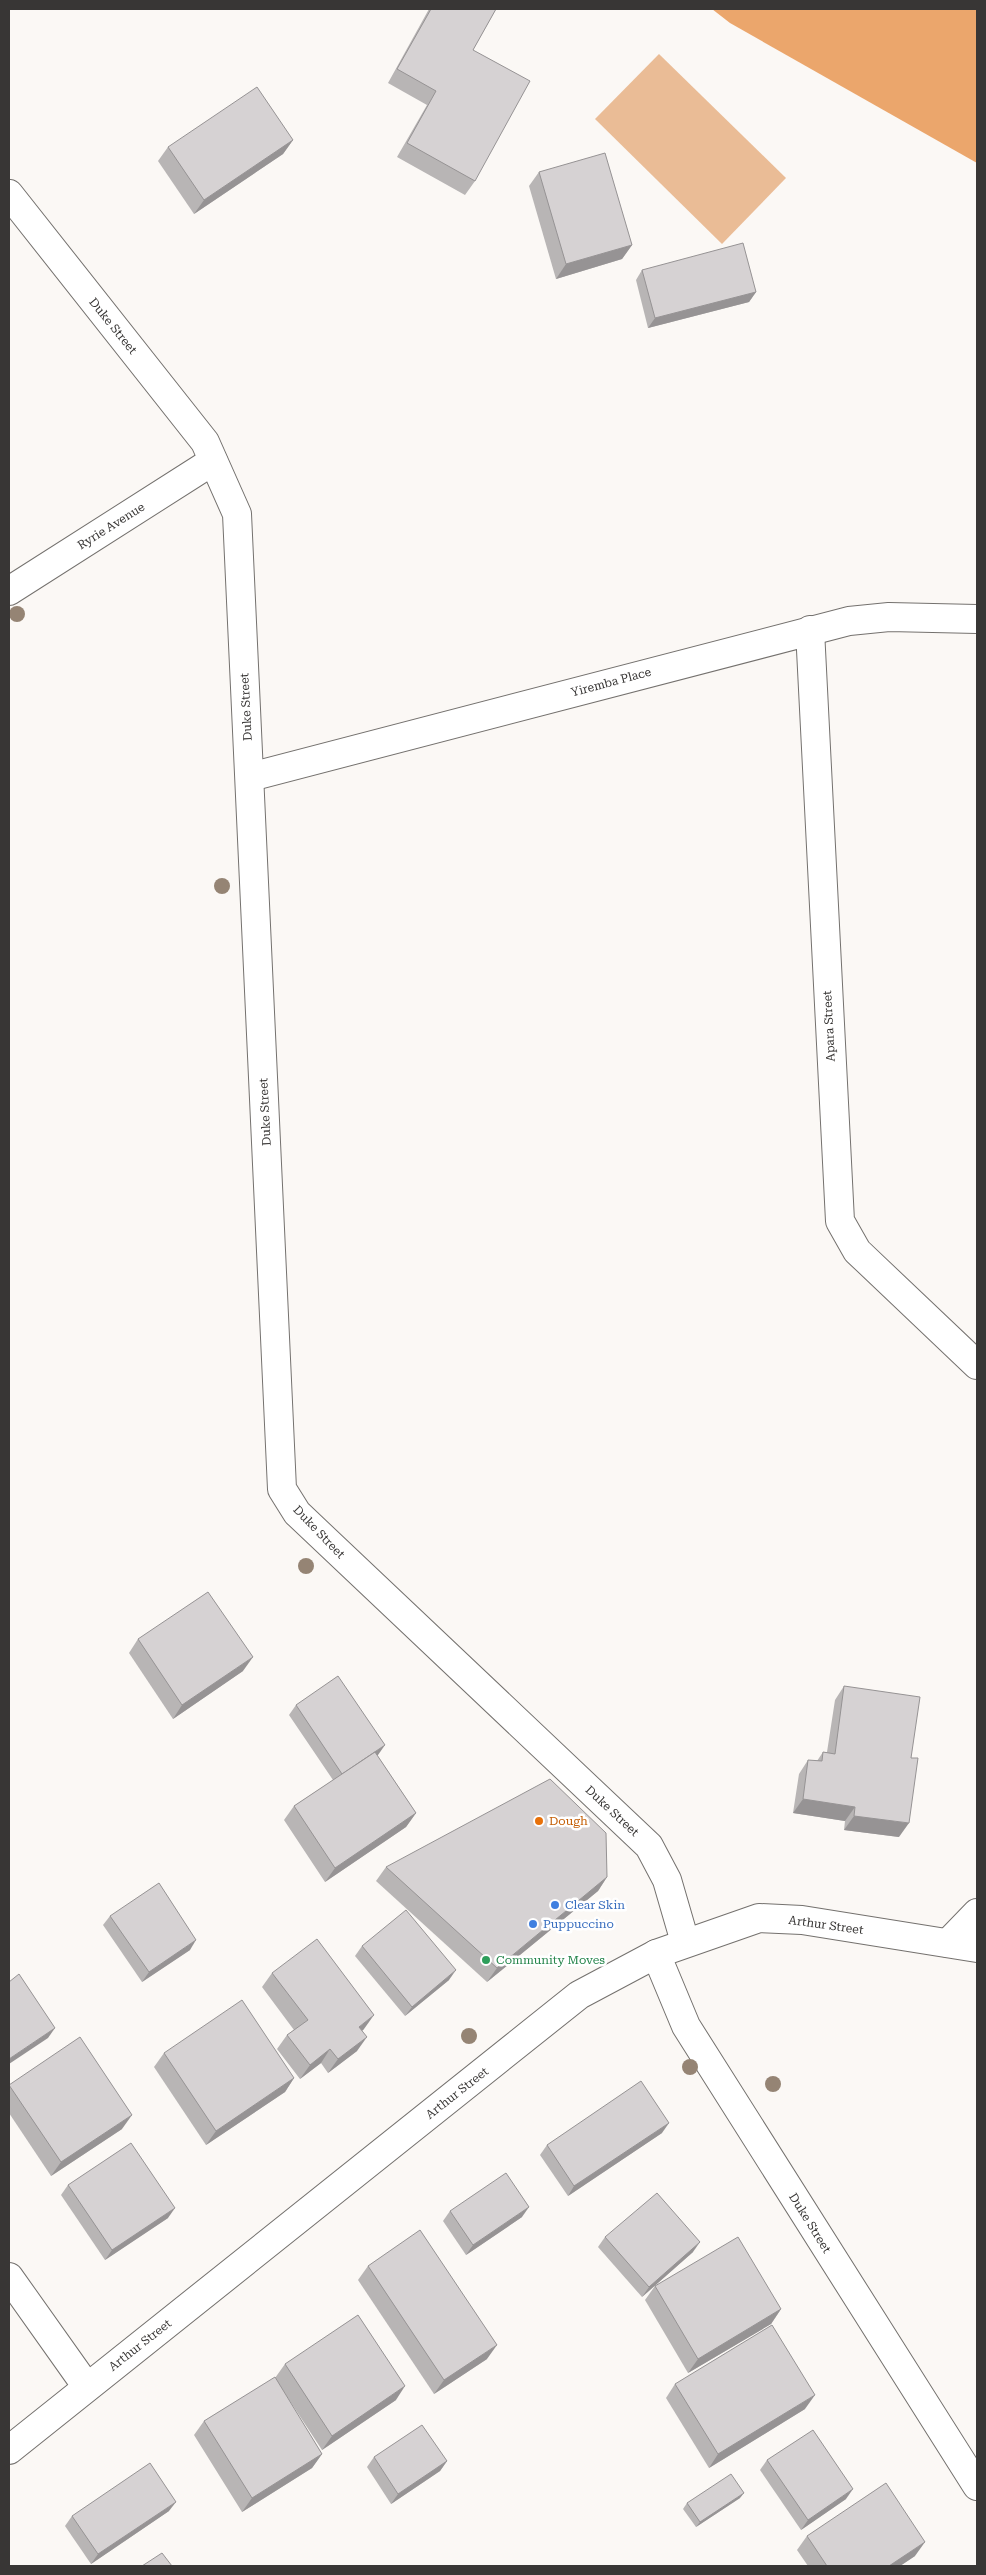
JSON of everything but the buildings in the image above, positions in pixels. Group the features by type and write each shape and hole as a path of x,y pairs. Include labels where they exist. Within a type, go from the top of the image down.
{"street":[{"name":"Duke Street","path":"9,194 205,442 237,514 282,1489 297,1513 649,1846 666,1880 685,1942"},
{"name":"Ryrie Avenue","path":"9,591 213,461"},
{"name":"Yiremba Place","path":"250,776 849,621 889,617 977,619"},
{"name":"Apara Street","path":"810,630 840,1221 857,1251 977,1365"},
{"path":"948,1943 977,1913"},
{"name":"Arthur Street","path":"9,2450 579,1995 656,1954 685,1942 759,1918 802,1920 977,1948"},
{"name":"Duke Street","path":"656,1954 686,2026 977,2486"},
{"path":"9,2277 87,2387"}],"shaded area":[{"path":"712,9 977,9 977,163 730,23"},
{"path":"659,54 786,178 722,244 595,119"}],"place":[{"name":"Dough","path":"539,1821"},
{"name":"Clear Skin","path":"555,1905"},
{"name":"Puppuccino","path":"533,1924"},
{"name":"Community Moves","path":"486,1960"}]}
